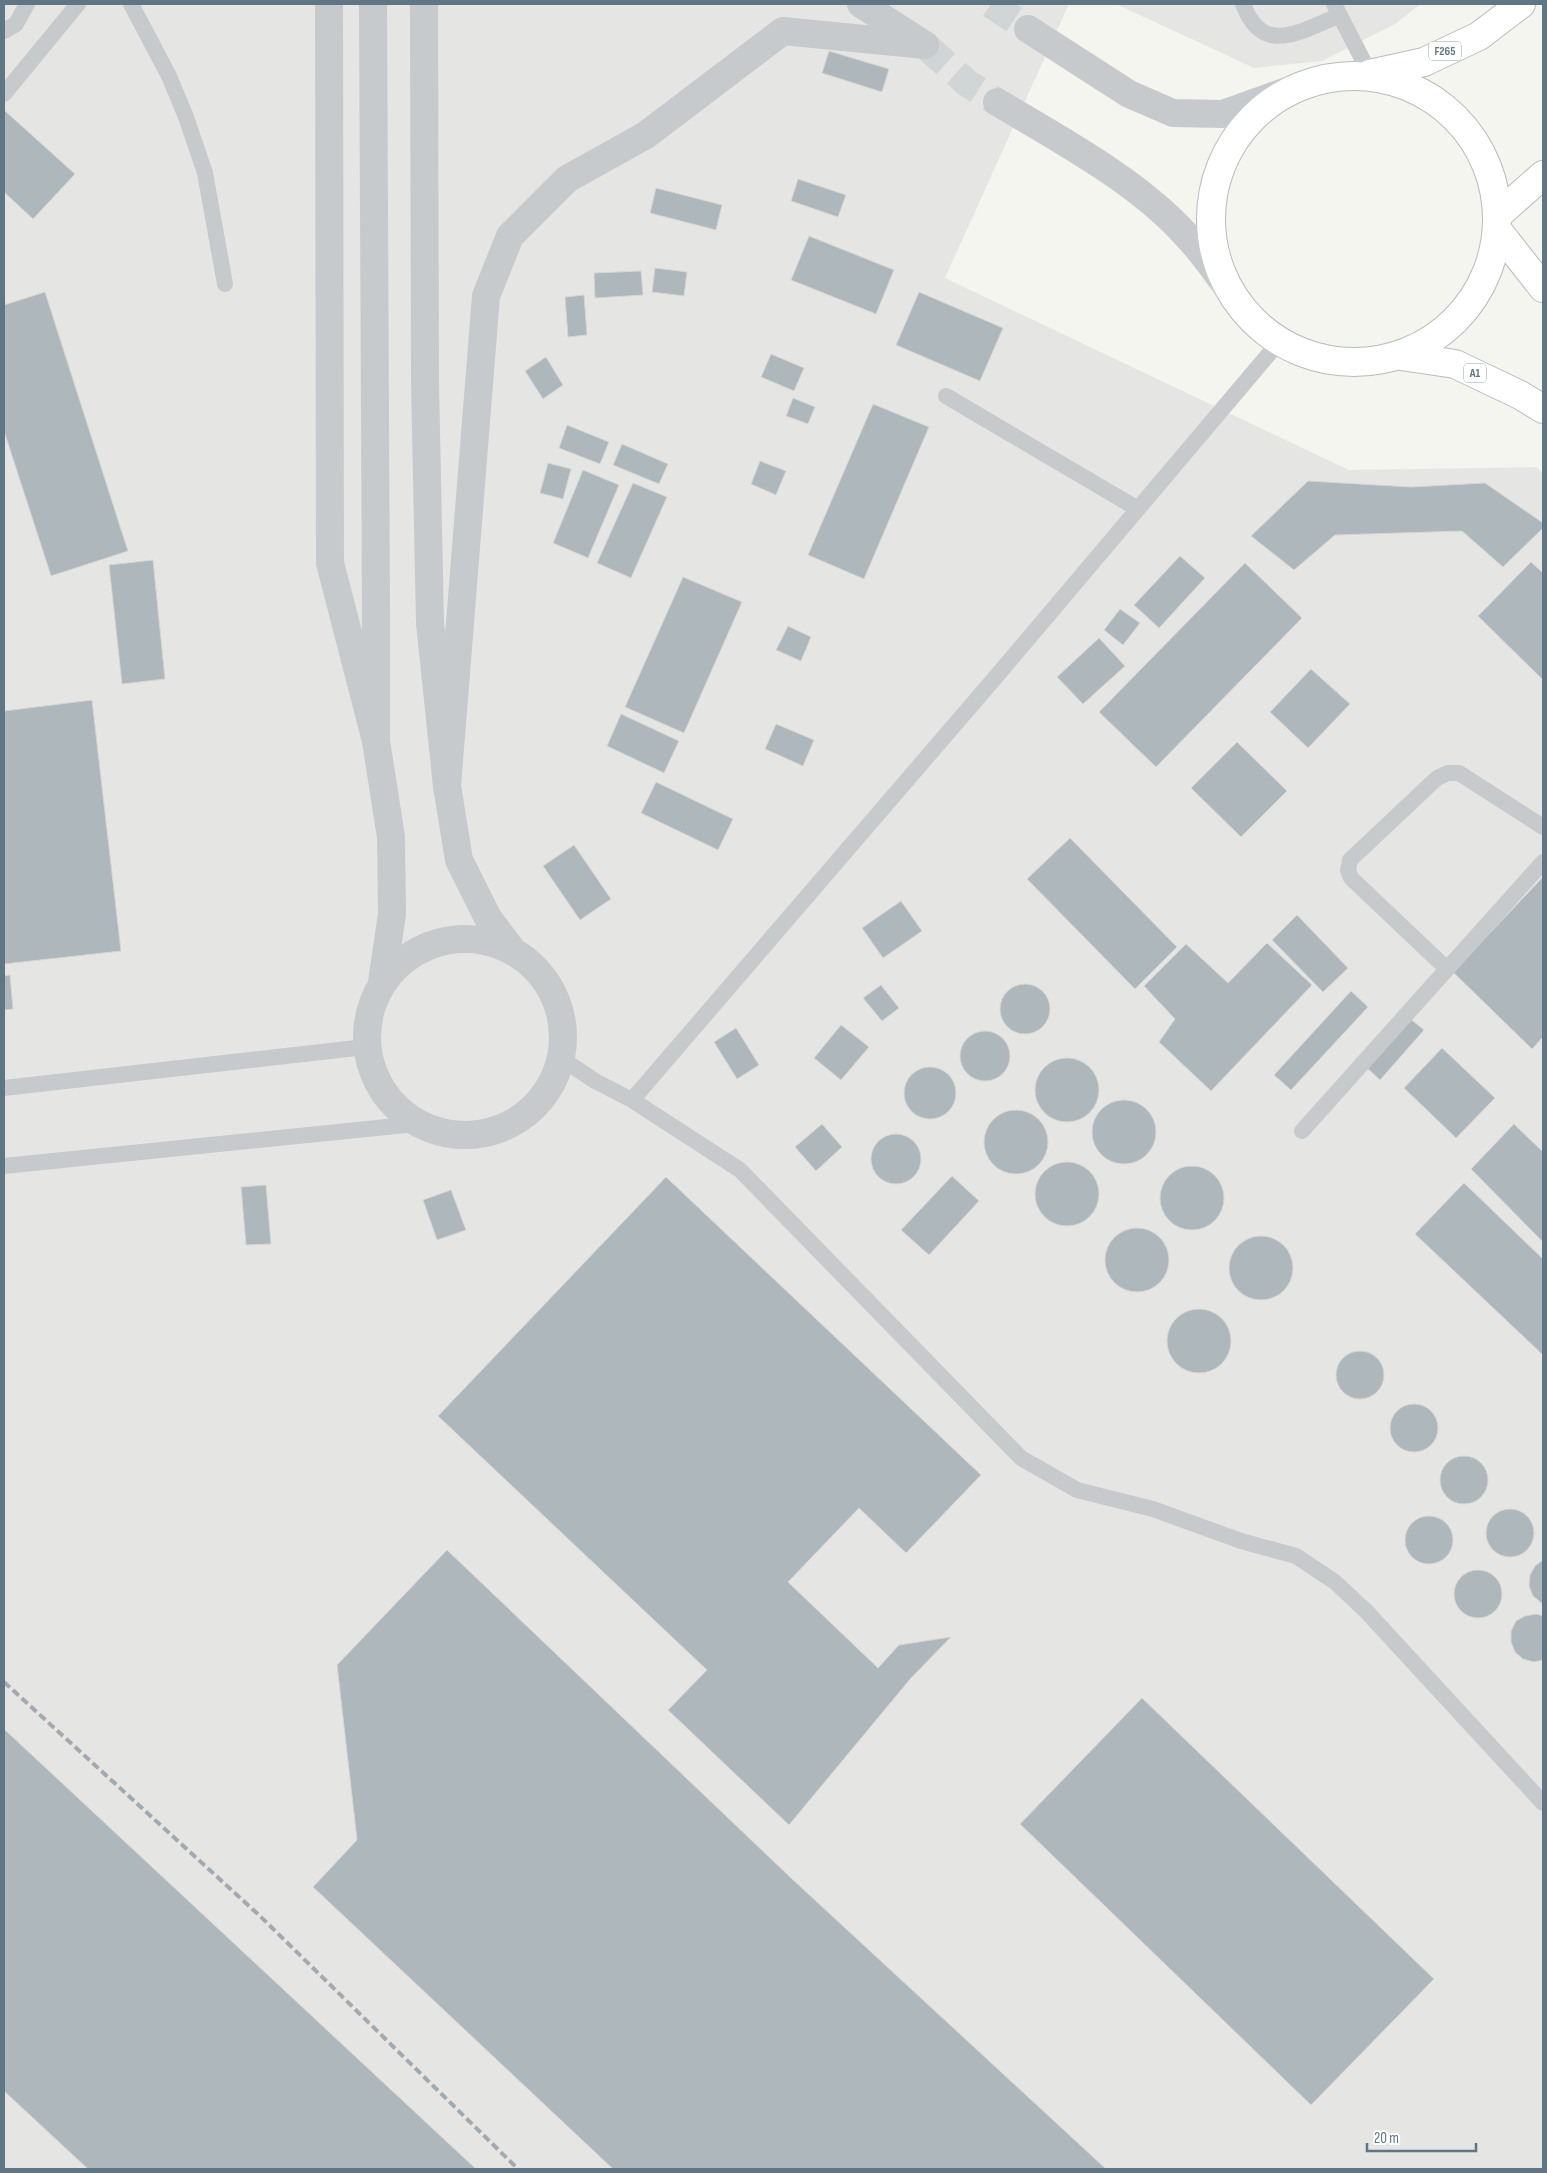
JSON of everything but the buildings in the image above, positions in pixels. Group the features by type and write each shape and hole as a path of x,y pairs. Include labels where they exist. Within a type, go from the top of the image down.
{"main road":[{"name":"F265","path":"1365,75 1424,62 1479,36 1521,4"},
{"path":"1543,175 1499,223 1483,285 1454,322 1448,329 1401,356 1360,364 1318,358 1279,342 1250,318 1228,288 1212,244 1212,198 1222,163 1225,155 1252,117 1290,90 1324,79 1365,75 1402,84 1440,104 1470,134 1490,172 1499,223 1543,288"},
{"name":"A1","path":"1401,356 1455,364 1520,394 1543,410"}],"street":[{"path":"329,4 330,563 376,742 391,837 392,914 382,982 368,1013 366,1047 374,1078 392,1104 416,1124 445,1134 476,1136 506,1128 531,1111 551,1087 562,1059 564,1028 556,998 540,972 513,951 488,918 459,860 447,786 430,623 425,372 424,4"},
{"path":"373,4 376,742"},
{"path":"447,786 486,296 510,236 567,179 646,135 783,31 925,45 861,4"},
{"path":"1028,29 1129,94 1173,113 1223,114 1290,90"},
{"path":"997,102 1084,153 1148,199 1185,233 1228,288"},
{"path":"382,982 402,960 427,945 456,938 486,941 513,951"}],"lane":[{"path":"4,31 16,24 27,4"},
{"path":"4,94 78,4"},
{"path":"131,4 186,116 205,173 225,284"},
{"path":"1243,4 1256,28 1270,35 1283,37 1337,10 1365,75"},
{"path":"632,1100 1279,342"},
{"path":"946,396 1138,508"},
{"path":"1447,968 1351,878 1348,870 1350,860 1437,778 1448,773 1459,773 1543,827"},
{"path":"1302,1131 1543,862"},
{"path":"4,1088 366,1047"},
{"path":"562,1059 632,1100 740,1170 1021,1458 1077,1490 1153,1509 1241,1540 1296,1556 1336,1582 1543,1804"},
{"path":"4,1166 416,1124"}],"shaded area":[{"path":"4,4 1069,4 945,278 1349,470 1537,467 1543,474 1543,2169 4,2169"},
{"path":"1116,4 1421,4 1395,24 1322,61 1254,68"}],"tunnel":[{"path":"991,4 1028,29"},
{"path":"925,45 967,83 997,102"}],"railway":[{"path":"4,1682 260,1916 518,2169"}]}
